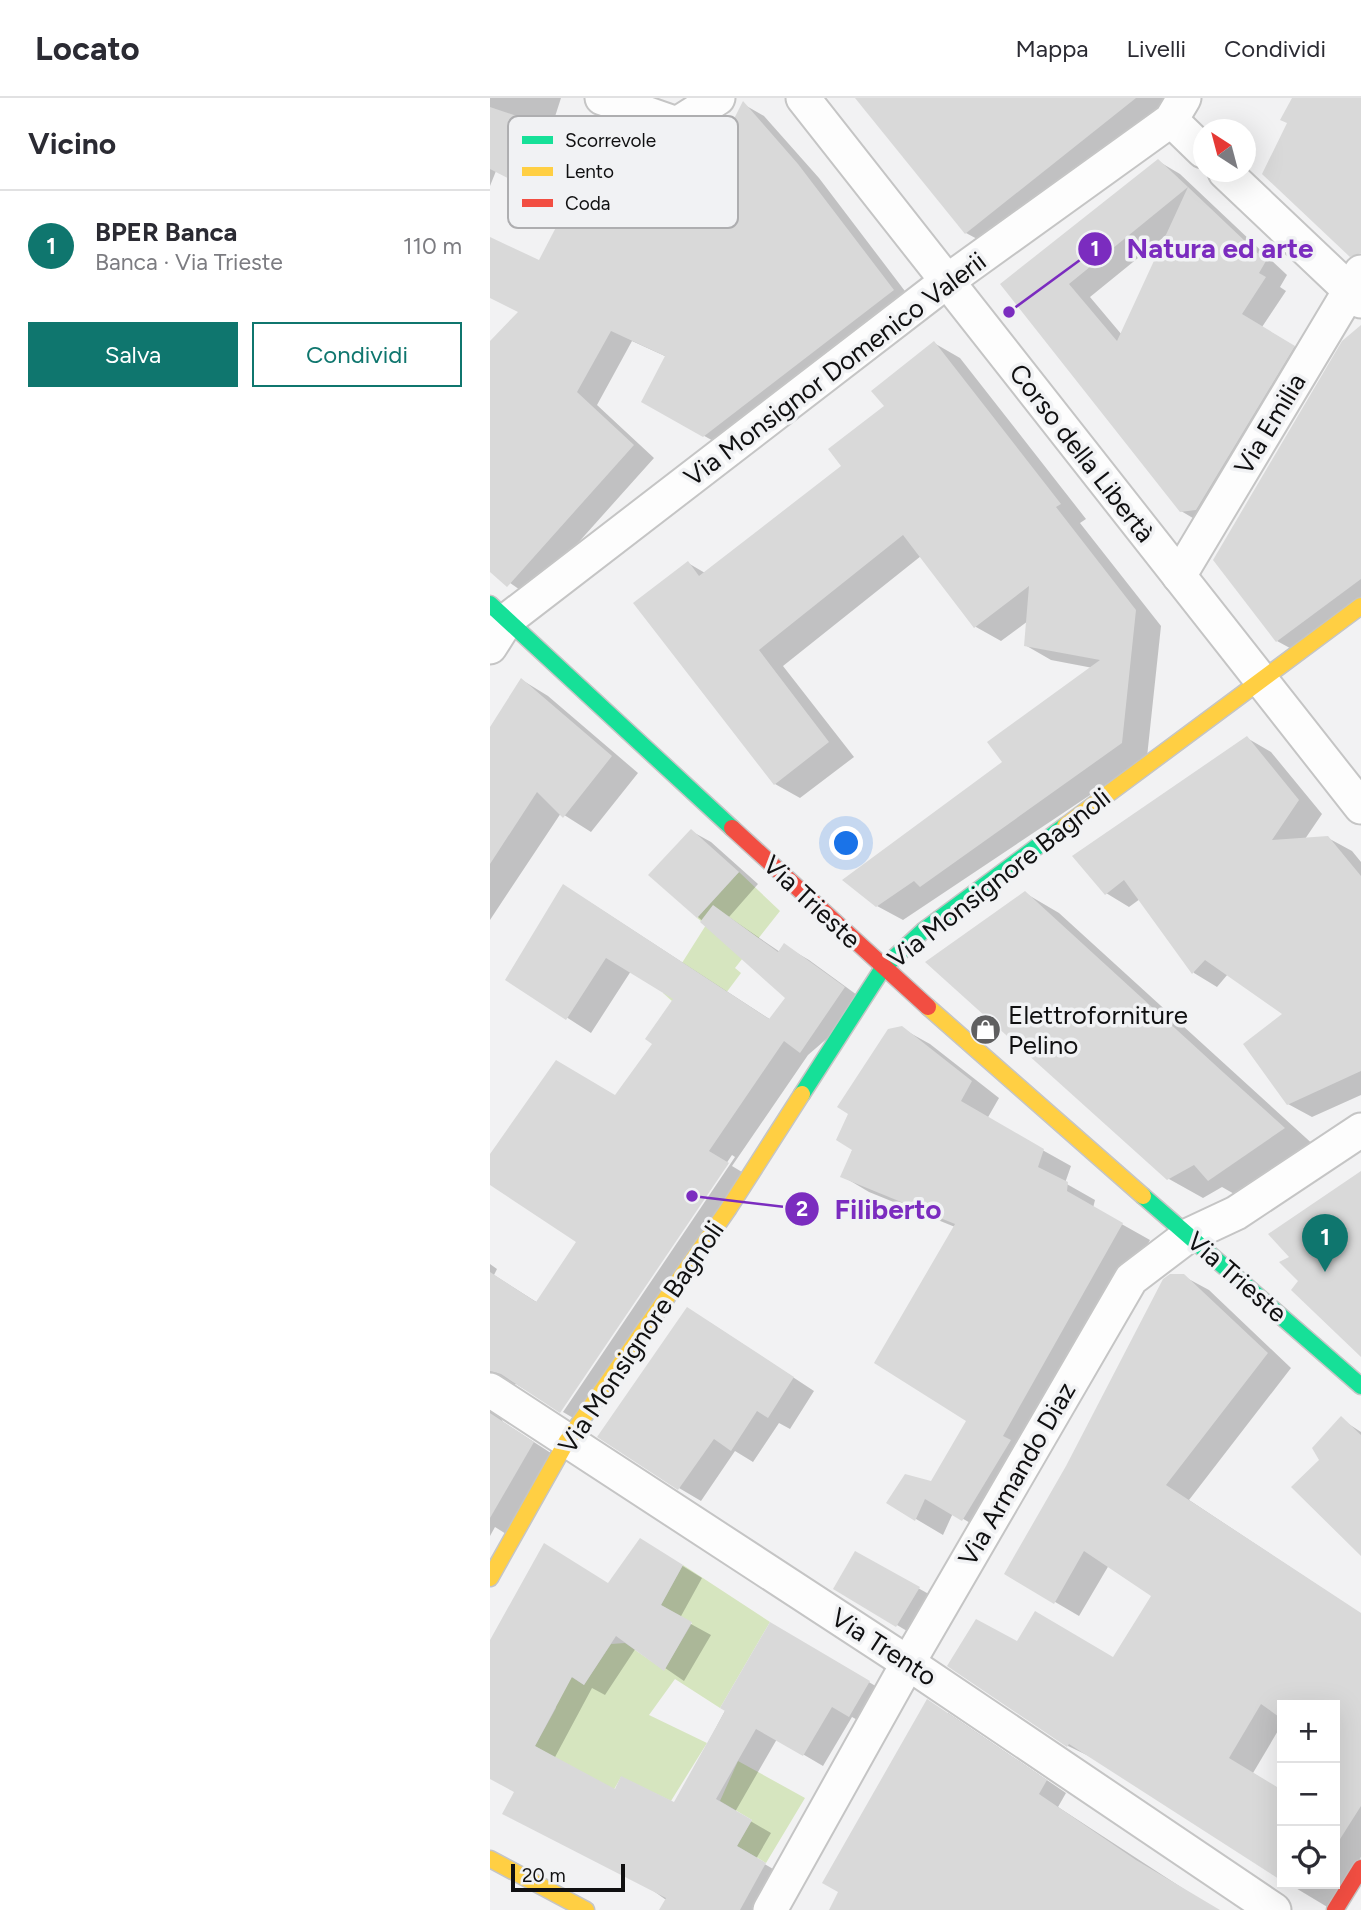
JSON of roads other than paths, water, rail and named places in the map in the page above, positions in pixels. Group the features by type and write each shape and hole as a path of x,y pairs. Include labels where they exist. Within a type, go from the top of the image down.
{"street":[{"path":"602,98 654,116"},
{"path":"690,116 718,98"},
{"name":"Corso della Libertà","path":"803,98 1259,681 1361,807"},
{"path":"1177,109 1193,135"},
{"name":"Via Monsignor Domenico Valerii","path":"496,624 1177,109"},
{"path":"1236,182 1357,288"},
{"name":"Via Emilia","path":"1179,576 1357,288"},
{"name":"Via Monsignore Bagnoli","path":"490,1578 567,1441 729,1208 883,968 923,931 1361,606"},
{"name":"Via Trieste","path":"496,624 883,968 1361,1386"},
{"name":"Via Armando Diaz","path":"770,1910 908,1662 1131,1279 1189,1235 1236,1213 1361,1130"},
{"name":"Via Trento","path":"490,1390 908,1662 1274,1910"},
{"path":"490,1859 586,1910"},
{"path":"1335,1910 1361,1868"}],"place":[{"name":"Natura ed arte","path":"1009,312"},
{"name":"Elettroforniture Pelino","path":"985,1030"},
{"name":"Filiberto","path":"692,1196"},
{"name":"BPER Banca","path":"1325,1272"}]}
